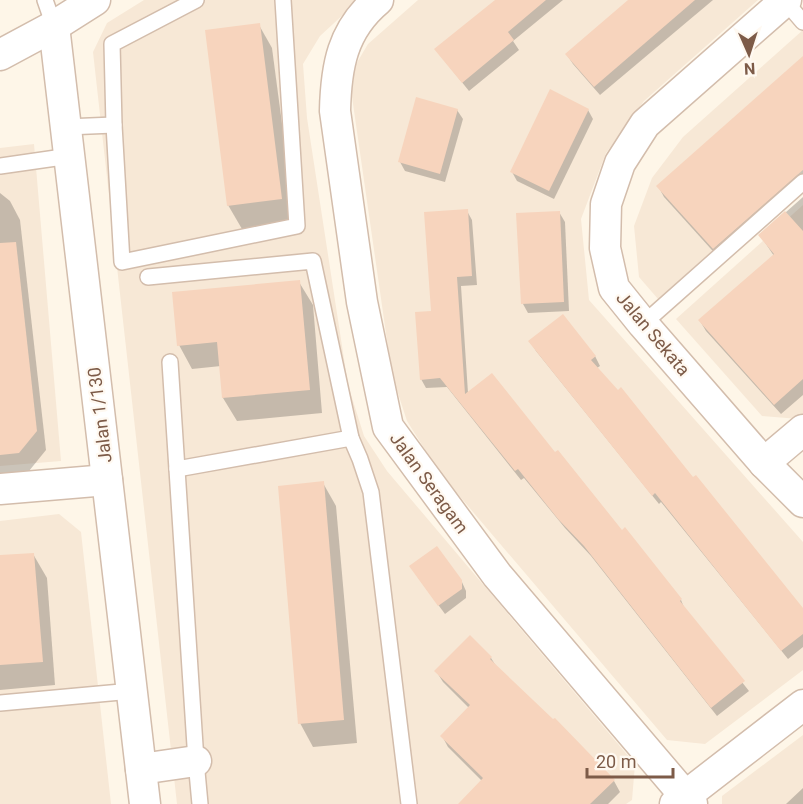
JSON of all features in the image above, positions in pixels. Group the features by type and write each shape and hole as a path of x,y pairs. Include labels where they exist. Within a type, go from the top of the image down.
{"street":[{"path":"0,55 50,13 95,0"},
{"name":"Jalan Seragam","path":"378,0 366,10 351,30 336,82 335,111 362,302 388,427 497,575 684,802"},
{"name":"Jalan Sekata","path":"791,8 645,124 620,164 606,204 604,248 614,288 764,463 803,502"},
{"name":"Jalan 1/130","path":"50,13 68,142 145,804"},
{"path":"764,463 803,430"},
{"path":"0,489 108,480"},
{"path":"684,802 803,705"},
{"path":"141,769 196,761"}],"lane":[{"path":"196,0 112,44 122,262 297,226 283,0"},
{"path":"0,166 114,125"},
{"path":"643,324 803,182"},
{"path":"148,278 313,261 351,438 371,492 409,804"},
{"path":"170,362 200,804"},
{"path":"177,469 351,438"},
{"path":"0,703 132,691"}],"shaded area":[{"path":"144,0 359,0 320,36 303,64 307,118 348,385 364,436 387,471 635,764 632,800 626,804 177,804 93,52 107,23"},
{"path":"418,0 758,0 644,101 606,153 581,219 589,300 803,542 803,670 705,744 667,740 439,472 407,421 392,375 349,76 368,44"},
{"path":"803,30 803,170 658,299 639,277 634,226 652,178 683,137"},
{"path":"34,144 61,461 0,466 0,148"},
{"path":"803,205 803,415 799,419 762,416 676,319"},
{"path":"59,514 81,532 111,804 0,804 0,521"},
{"path":"803,735 803,804 722,804 722,796"}],"building":[{"path":"495,0 546,0 508,32 514,40 462,83 434,49"},
{"path":"628,0 695,0 594,87 565,54"},
{"path":"260,23 282,199 227,206 205,30"},
{"path":"803,56 803,170 713,249 656,186"},
{"path":"550,89 589,109 549,191 510,172"},
{"path":"416,97 458,109 440,174 398,162"},
{"path":"468,209 472,276 457,277 465,394 492,373 555,452 558,450 622,530 625,527 682,599 680,601 745,681 711,708 584,546 558,519 518,469 515,471 440,378 420,380 415,312 431,311 424,212"},
{"path":"560,211 564,302 521,304 516,213"},
{"path":"785,211 803,231 803,379 774,405 698,320 774,254 758,235"},
{"path":"16,242 37,431 19,453 0,455 0,243"},
{"path":"300,280 310,390 222,398 217,342 177,346 172,292"},
{"path":"563,314 596,356 591,360 618,390 621,387 693,477 696,475 803,608 803,634 781,651 655,493 652,496 528,341"},
{"path":"324,481 344,720 298,724 278,486"},
{"path":"437,546 462,580 462,589 438,606 409,566"},
{"path":"34,553 43,662 0,665 0,555"},
{"path":"470,635 492,657 490,659 553,719 555,718 615,780 590,804 458,804 483,778 440,736 470,705 434,671"}]}
